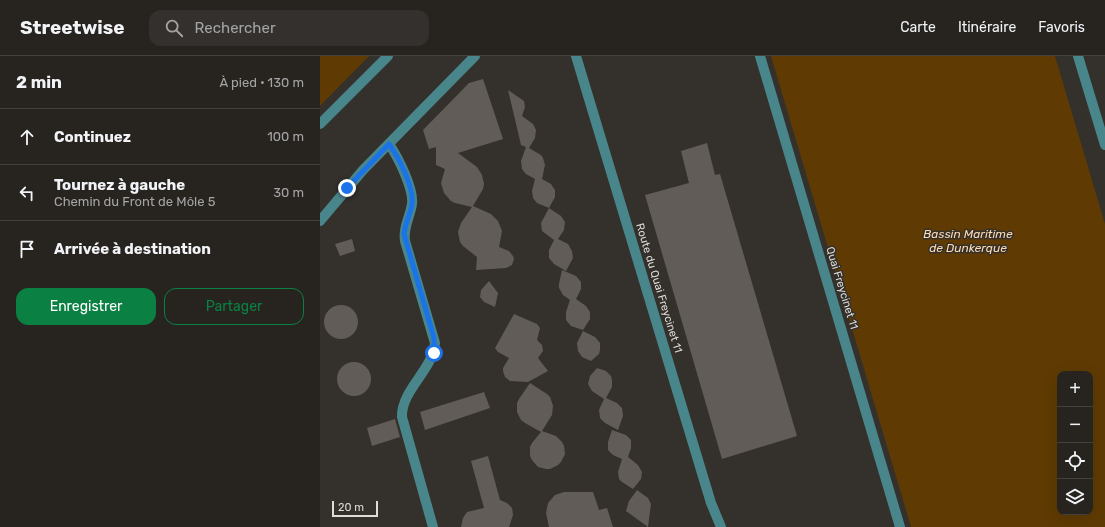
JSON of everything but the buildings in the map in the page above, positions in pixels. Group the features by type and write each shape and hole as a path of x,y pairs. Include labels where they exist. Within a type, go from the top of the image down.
{"street":[{"path":"320,124 388,56"},
{"path":"320,221 354,180 475,56"},
{"name":"Route du Quai Freycinet 11","path":"576,56 711,503 721,527"},
{"name":"Quai Freycinet 11","path":"760,56 900,527"},
{"path":"1078,56 1105,145"},
{"path":"389,144 399,160 412,194 411,209 404,229 404,241 435,344 434,353 405,401 402,410 402,416 433,527"}],"water":[{"path":"320,56 369,56 320,106"},
{"name":"Bassin Maritime de Dunkerque","path":"771,56 1055,56 1105,224 1105,527 911,527"}],"route":[{"path":"347,188 389,144 399,160 412,194 411,209 404,229 404,241 434,338 434,353"}]}
